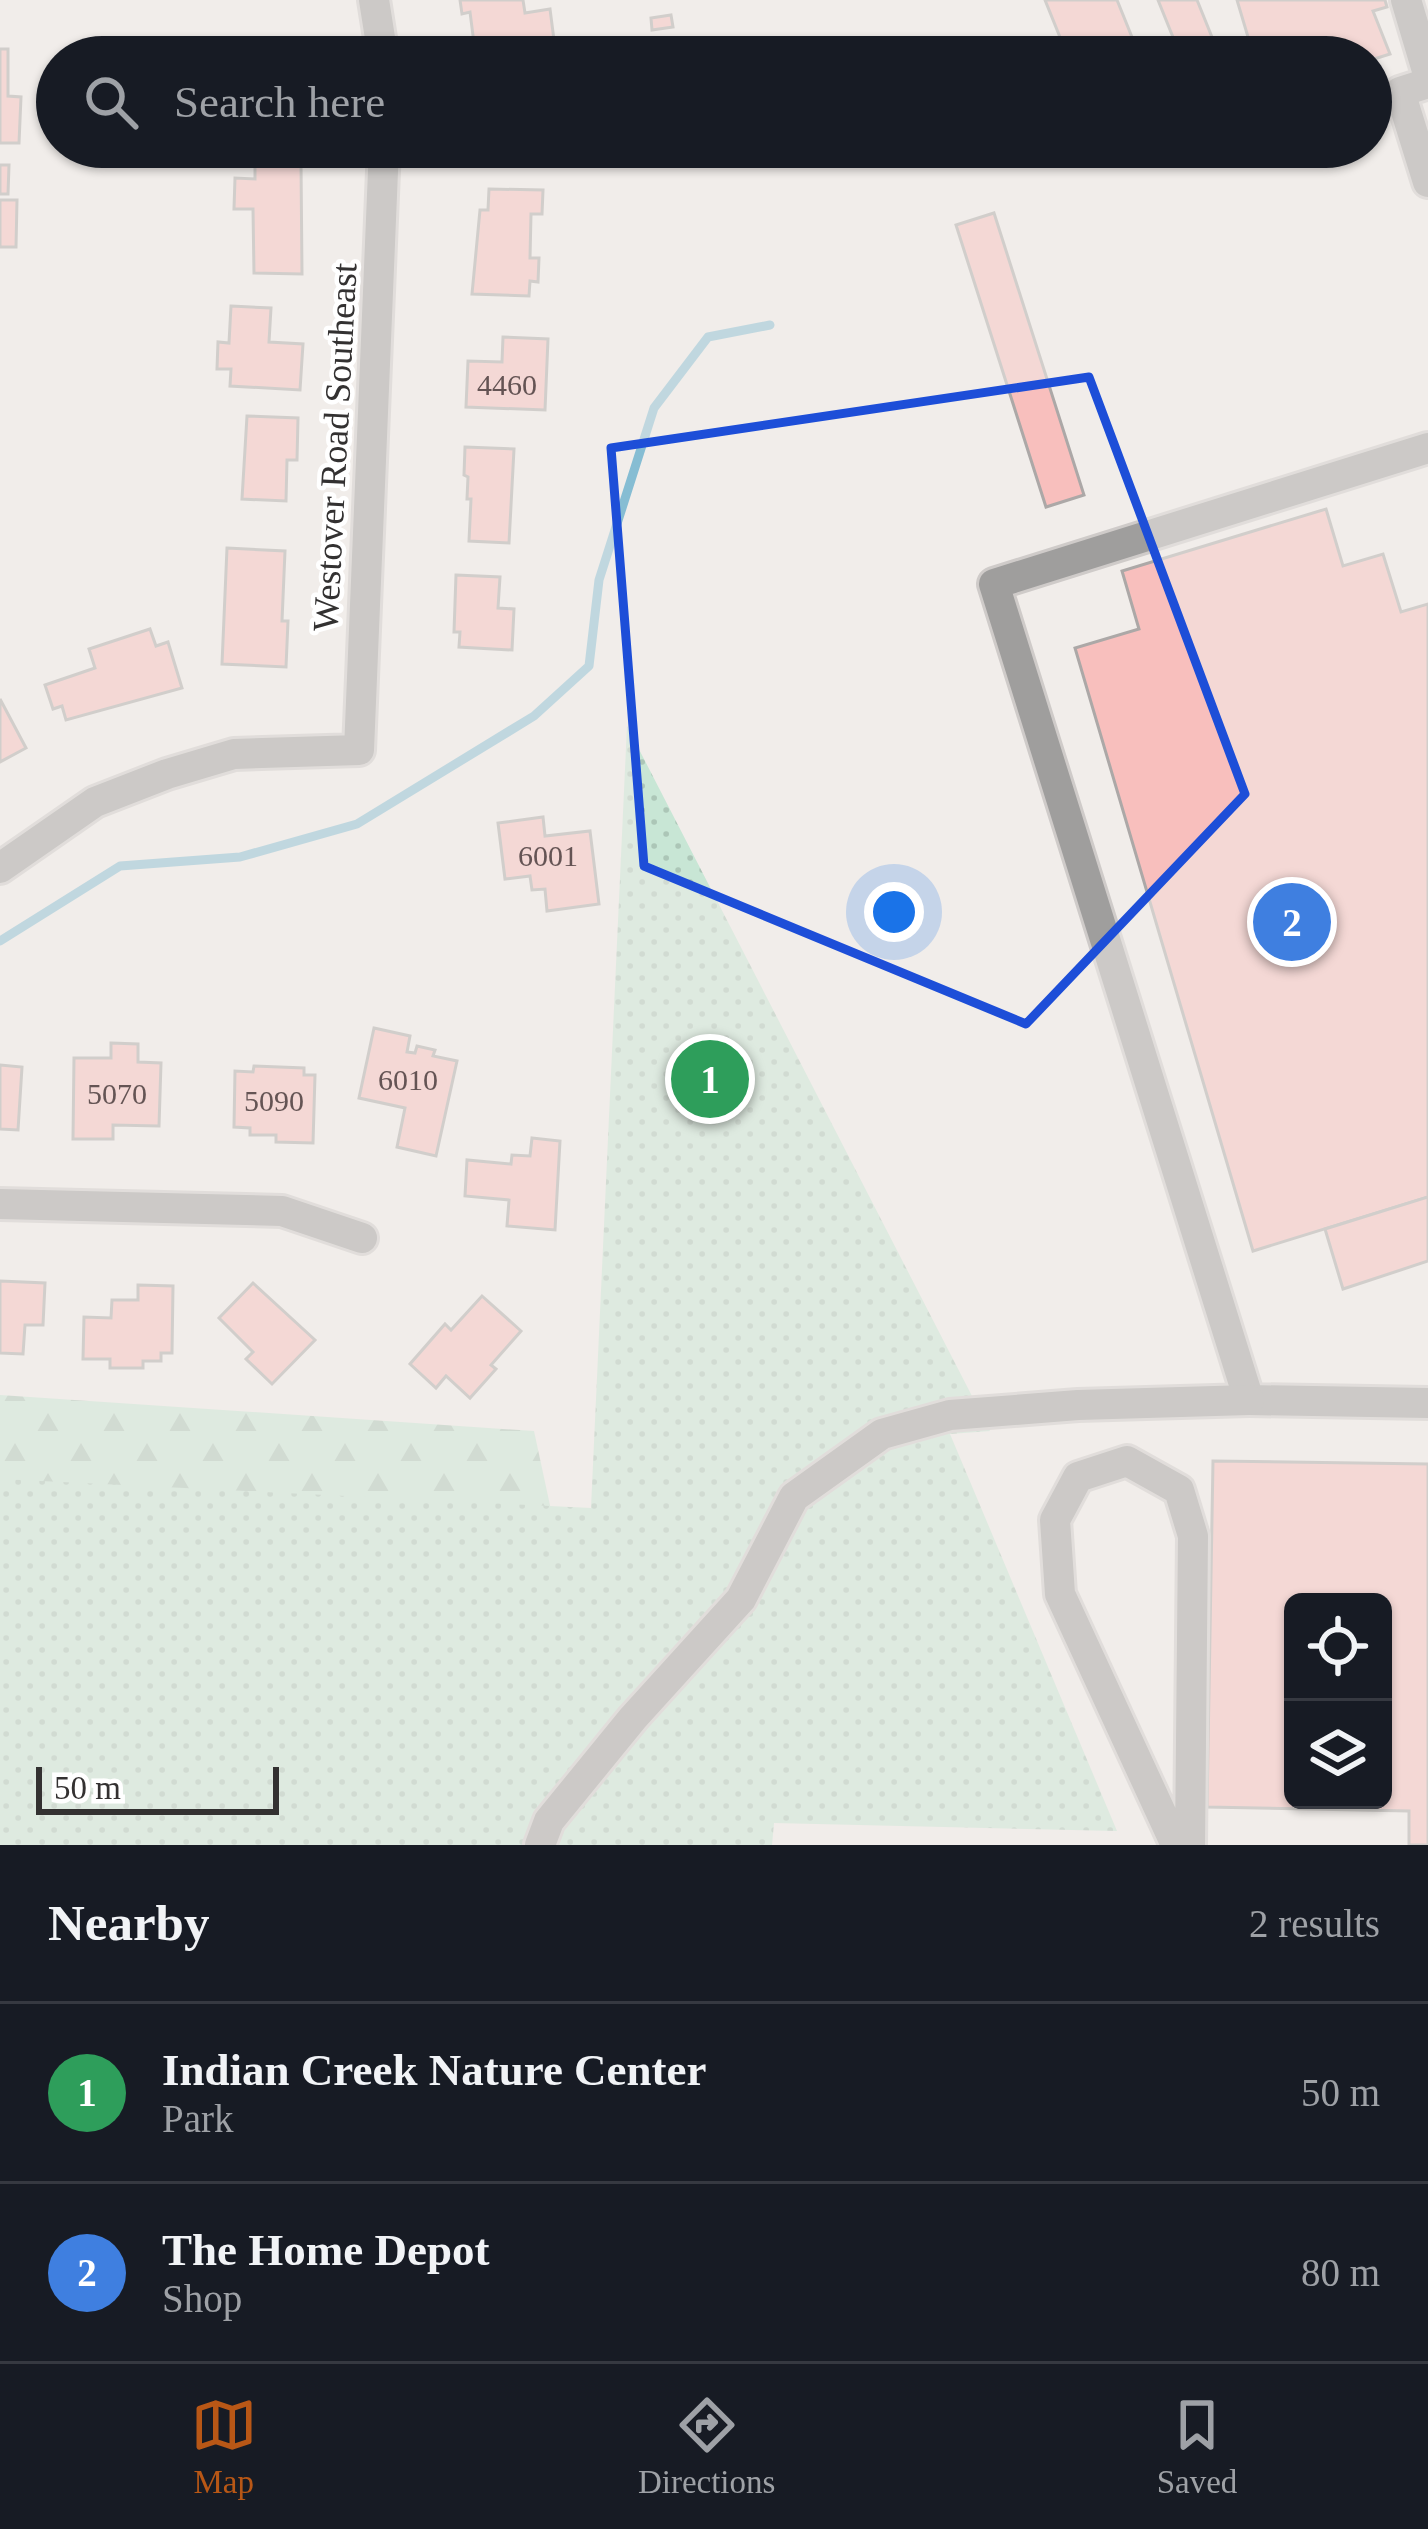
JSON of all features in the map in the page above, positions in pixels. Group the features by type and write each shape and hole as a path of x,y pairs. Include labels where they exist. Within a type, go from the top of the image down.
{"street":[{"path":"374,0 380,36"},
{"path":"1406,0 1428,78 1400,92 1428,182"},
{"name":"Westover Road Southeast","path":"0,868 95,802 167,774 234,754 359,750 383,168"},
{"path":"1249,1400 994,584 1422,458"},
{"path":"0,1204 282,1211 362,1238"},
{"path":"540,1845 549,1821 740,1599 794,1497 883,1434 950,1415 1078,1405 1249,1400 1428,1403"},
{"path":"1176,1845 1060,1594 1055,1520 1078,1477 1127,1461 1179,1490 1193,1536 1190,1845"}],"highlighted area":[{"path":"1089,377 1245,794 1026,1024 644,866 611,448"}],"green space":[{"path":"627,726 990,1431 950,1434 1117,1831 774,1823 772,1845 0,1845 0,1479 591,1508"},
{"path":"0,1395 534,1431 571,1603 0,1845"}],"building":[{"path":"460,0 523,0 525,13 550,9 553,36 473,36 470,12 462,14"},
{"path":"1045,0 1117,0 1132,36 1060,36"},
{"path":"1158,0 1197,0 1212,36 1173,36"},
{"path":"1237,0 1385,0 1387,7 1373,11 1383,36 1248,36"},
{"path":"671,15 673,27 652,30 651,18"},
{"path":"0,49 8,49 8,96 21,97 19,143 0,143"},
{"path":"0,165 9,165 8,194 0,194"},
{"path":"255,168 301,168 302,274 254,273 253,209 234,209 235,178 255,179"},
{"path":"489,189 543,190 542,214 531,214 530,258 539,258 538,282 530,281 529,296 472,294 480,210 488,210"},
{"path":"0,200 17,200 16,247 0,247"},
{"path":"994,213 1084,495 1046,507 956,225"},
{"path":"231,306 271,308 269,342 303,344 300,390 230,386 231,369 217,369 218,342 229,343"},
{"path":"503,337 548,339 545,410 466,407 468,361 502,362"},
{"path":"247,416 298,418 297,460 287,460 286,501 242,499"},
{"path":"465,447 514,449 509,543 469,541 471,499 467,499 468,477 464,475"},
{"path":"1326,509 1343,566 1383,554 1401,612 1428,604 1428,1197 1253,1251 1075,648 1139,629 1122,571"},
{"path":"227,548 285,551 282,621 288,621 286,667 222,664"},
{"path":"456,575 500,577 498,608 514,609 512,650 459,647 460,632 454,632"},
{"path":"150,629 156,646 168,642 182,688 66,720 62,706 53,709 45,685 95,668 89,649"},
{"path":"0,699 26,748 0,762"},
{"path":"543,817 545,836 590,831 599,904 547,911 545,889 532,890 530,876 505,879 498,823"},
{"path":"374,1028 410,1036 407,1052 415,1053 417,1046 435,1050 433,1056 457,1061 436,1156 397,1147 405,1108 359,1098"},
{"path":"111,1043 138,1044 138,1062 161,1063 159,1126 113,1125 113,1139 73,1139 74,1058 111,1058"},
{"path":"0,1065 22,1067 18,1130 0,1129"},
{"path":"254,1066 304,1068 304,1075 315,1075 313,1143 276,1142 276,1135 250,1135 250,1128 234,1127 235,1071 253,1072"},
{"path":"532,1138 560,1141 555,1230 507,1226 509,1200 465,1196 467,1160 511,1164 512,1155 530,1156"},
{"path":"1428,1197 1428,1261 1343,1289 1325,1229"},
{"path":"0,1281 45,1283 43,1325 25,1325 23,1354 0,1353"},
{"path":"253,1283 315,1340 272,1384 246,1359 253,1352 219,1318"},
{"path":"138,1285 173,1286 172,1353 161,1353 161,1361 143,1361 143,1368 110,1368 110,1359 83,1359 84,1317 111,1318 112,1300 138,1300"},
{"path":"482,1296 521,1331 470,1398 446,1376 436,1388 410,1364 445,1324 451,1330"},
{"path":"1213,1461 1428,1464 1428,1845 1409,1845 1409,1811 1308,1809 1392,1809 1392,1593 1284,1593 1284,1809 1207,1807"}],"waterway":[{"path":"0,941 120,866 240,857 357,824 534,716 589,666 599,580 654,408 708,337 770,325"}],"place":[{"name":"The Home Depot","path":"1292,922"},
{"name":"Indian Creek Nature Center","path":"710,1079"}]}
